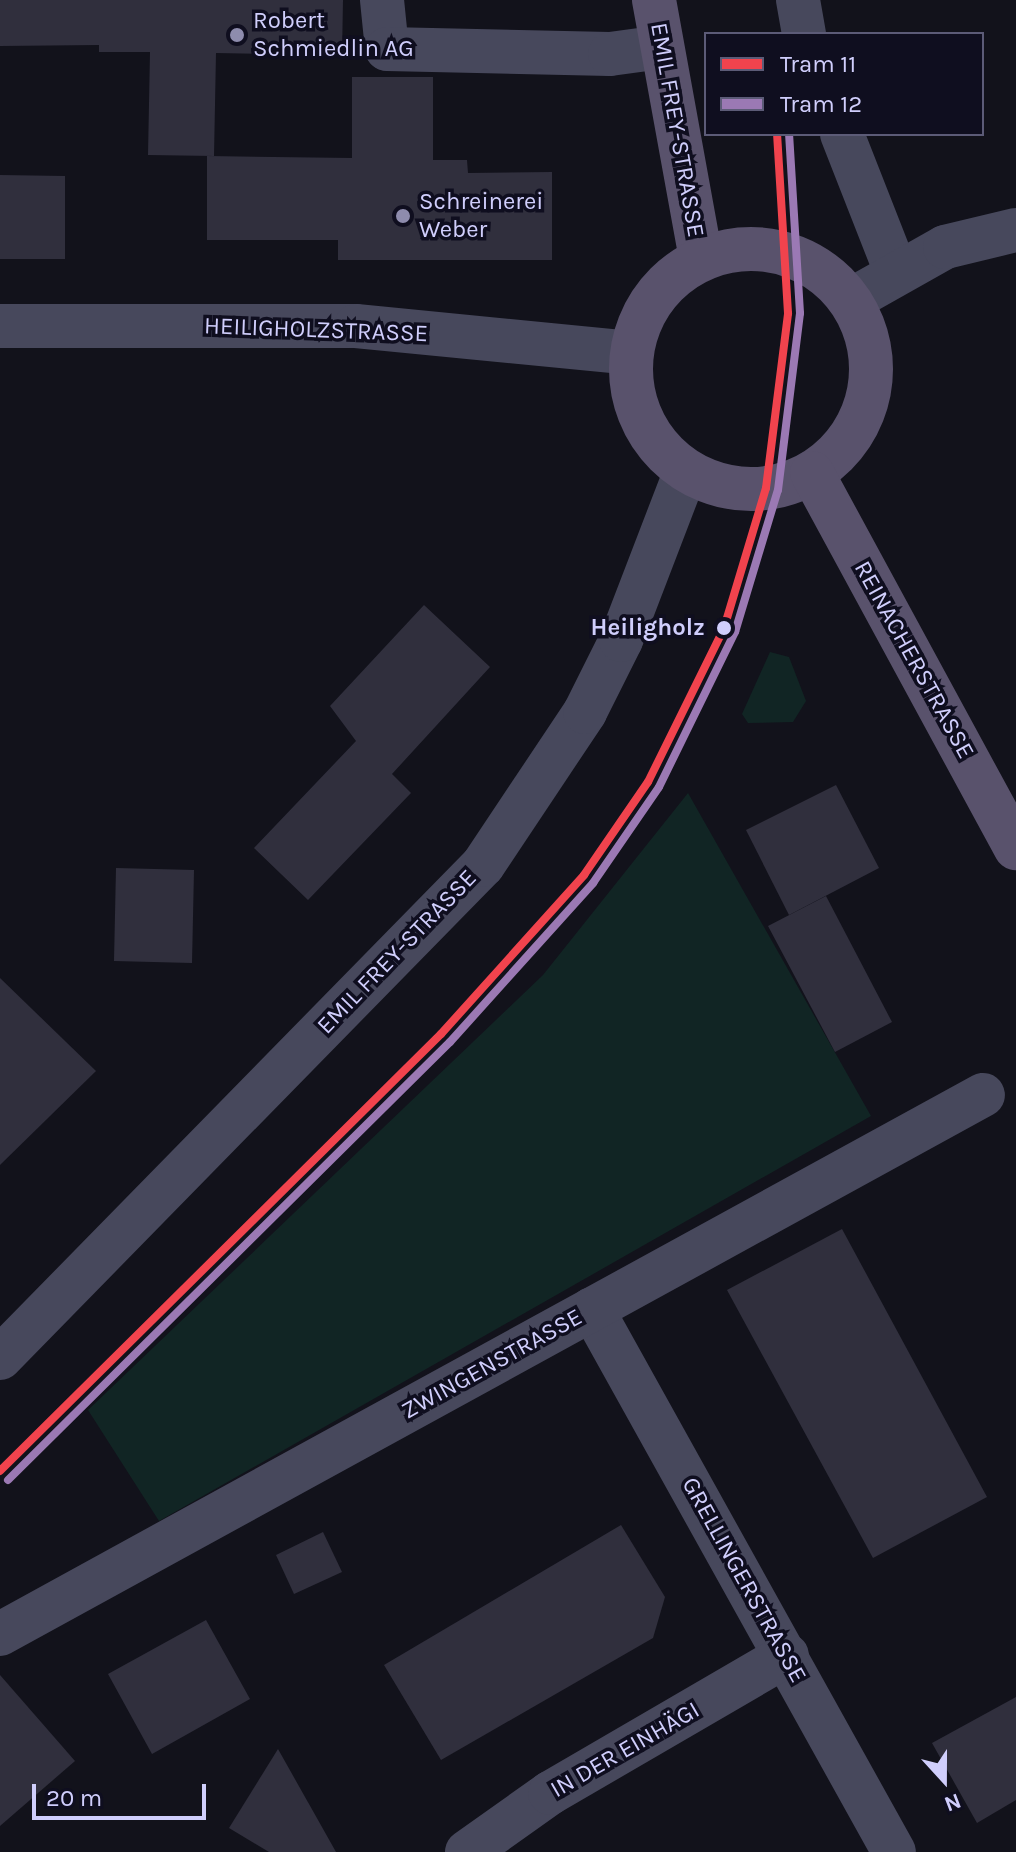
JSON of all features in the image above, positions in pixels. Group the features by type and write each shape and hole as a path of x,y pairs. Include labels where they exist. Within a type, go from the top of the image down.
{"main road":[{"name":"EMIL FREY-STRASSE","path":"654,0 701,259"},
{"path":"746,248 788,254 823,273 851,300 871,356 869,395 854,432 812,473 752,490 721,486 686,471 646,429 632,392 631,353 641,319 660,290 701,259 746,248"},
{"name":"REINACHERSTRASSE","path":"812,473 1016,848"}],"street":[{"path":"382,0 387,49 610,54 662,47"},
{"path":"798,0 804,32"},
{"path":"843,136 896,272"},
{"path":"851,300 945,247 1016,230"},
{"name":"HEILIGHOLZSTRASSE","path":"0,326 356,326 631,353"},
{"name":"EMIL FREY-STRASSE","path":"0,1358 483,865 585,712 621,640 686,471"},
{"name":"ZWINGENSTRASSE","path":"0,1634 983,1095"},
{"name":"GRELLINGERSTRASSE","path":"592,1309 894,1852"},
{"name":"IN DER EINHÄGI","path":"467,1852 550,1793 787,1655"}],"green space":[{"path":"770,652 789,657 806,701 793,722 748,723 742,714"},
{"path":"688,793 871,1116 159,1521 88,1410 543,975"}],"building":[{"path":"0,0 343,0 342,55 216,53 214,156 148,155 150,52 99,52 99,45 0,46"},
{"path":"352,77 433,77 433,160 467,160 468,173 552,172 552,260 338,260 338,240 207,240 207,156 352,158"},
{"path":"0,175 65,176 65,259 0,259"},
{"path":"424,605 490,667 392,774 411,793 308,900 254,848 356,741 330,706"},
{"path":"836,785 879,868 789,915 746,830"},
{"path":"116,868 194,870 192,963 114,961"},
{"path":"826,896 892,1022 835,1052 768,926"},
{"path":"0,978 96,1071 0,1165"},
{"path":"842,1229 987,1497 873,1558 727,1290"},
{"path":"621,1525 665,1597 653,1638 441,1760 384,1665"},
{"path":"323,1532 342,1572 294,1594 276,1555"},
{"path":"206,1620 250,1699 152,1754 108,1674"},
{"path":"0,1675 75,1761 0,1826"},
{"path":"1016,1697 1016,1800 977,1823 932,1743"},
{"path":"278,1749 336,1852 269,1852 229,1828"}],"tram line":[{"name":"11","path":"0,1471 441,1034 584,875 648,782 724,628 766,488 788,313 777,136"},
{"name":"12","path":"8,1480 450,1042 593,883 659,787 735,632 778,490 800,313 789,136"}],"place":[{"name":"Robert Schmiedlin AG","path":"237,35"},
{"name":"Schreinerei Weber","path":"403,216"},
{"name":"Heiligholz","path":"724,628"}]}
